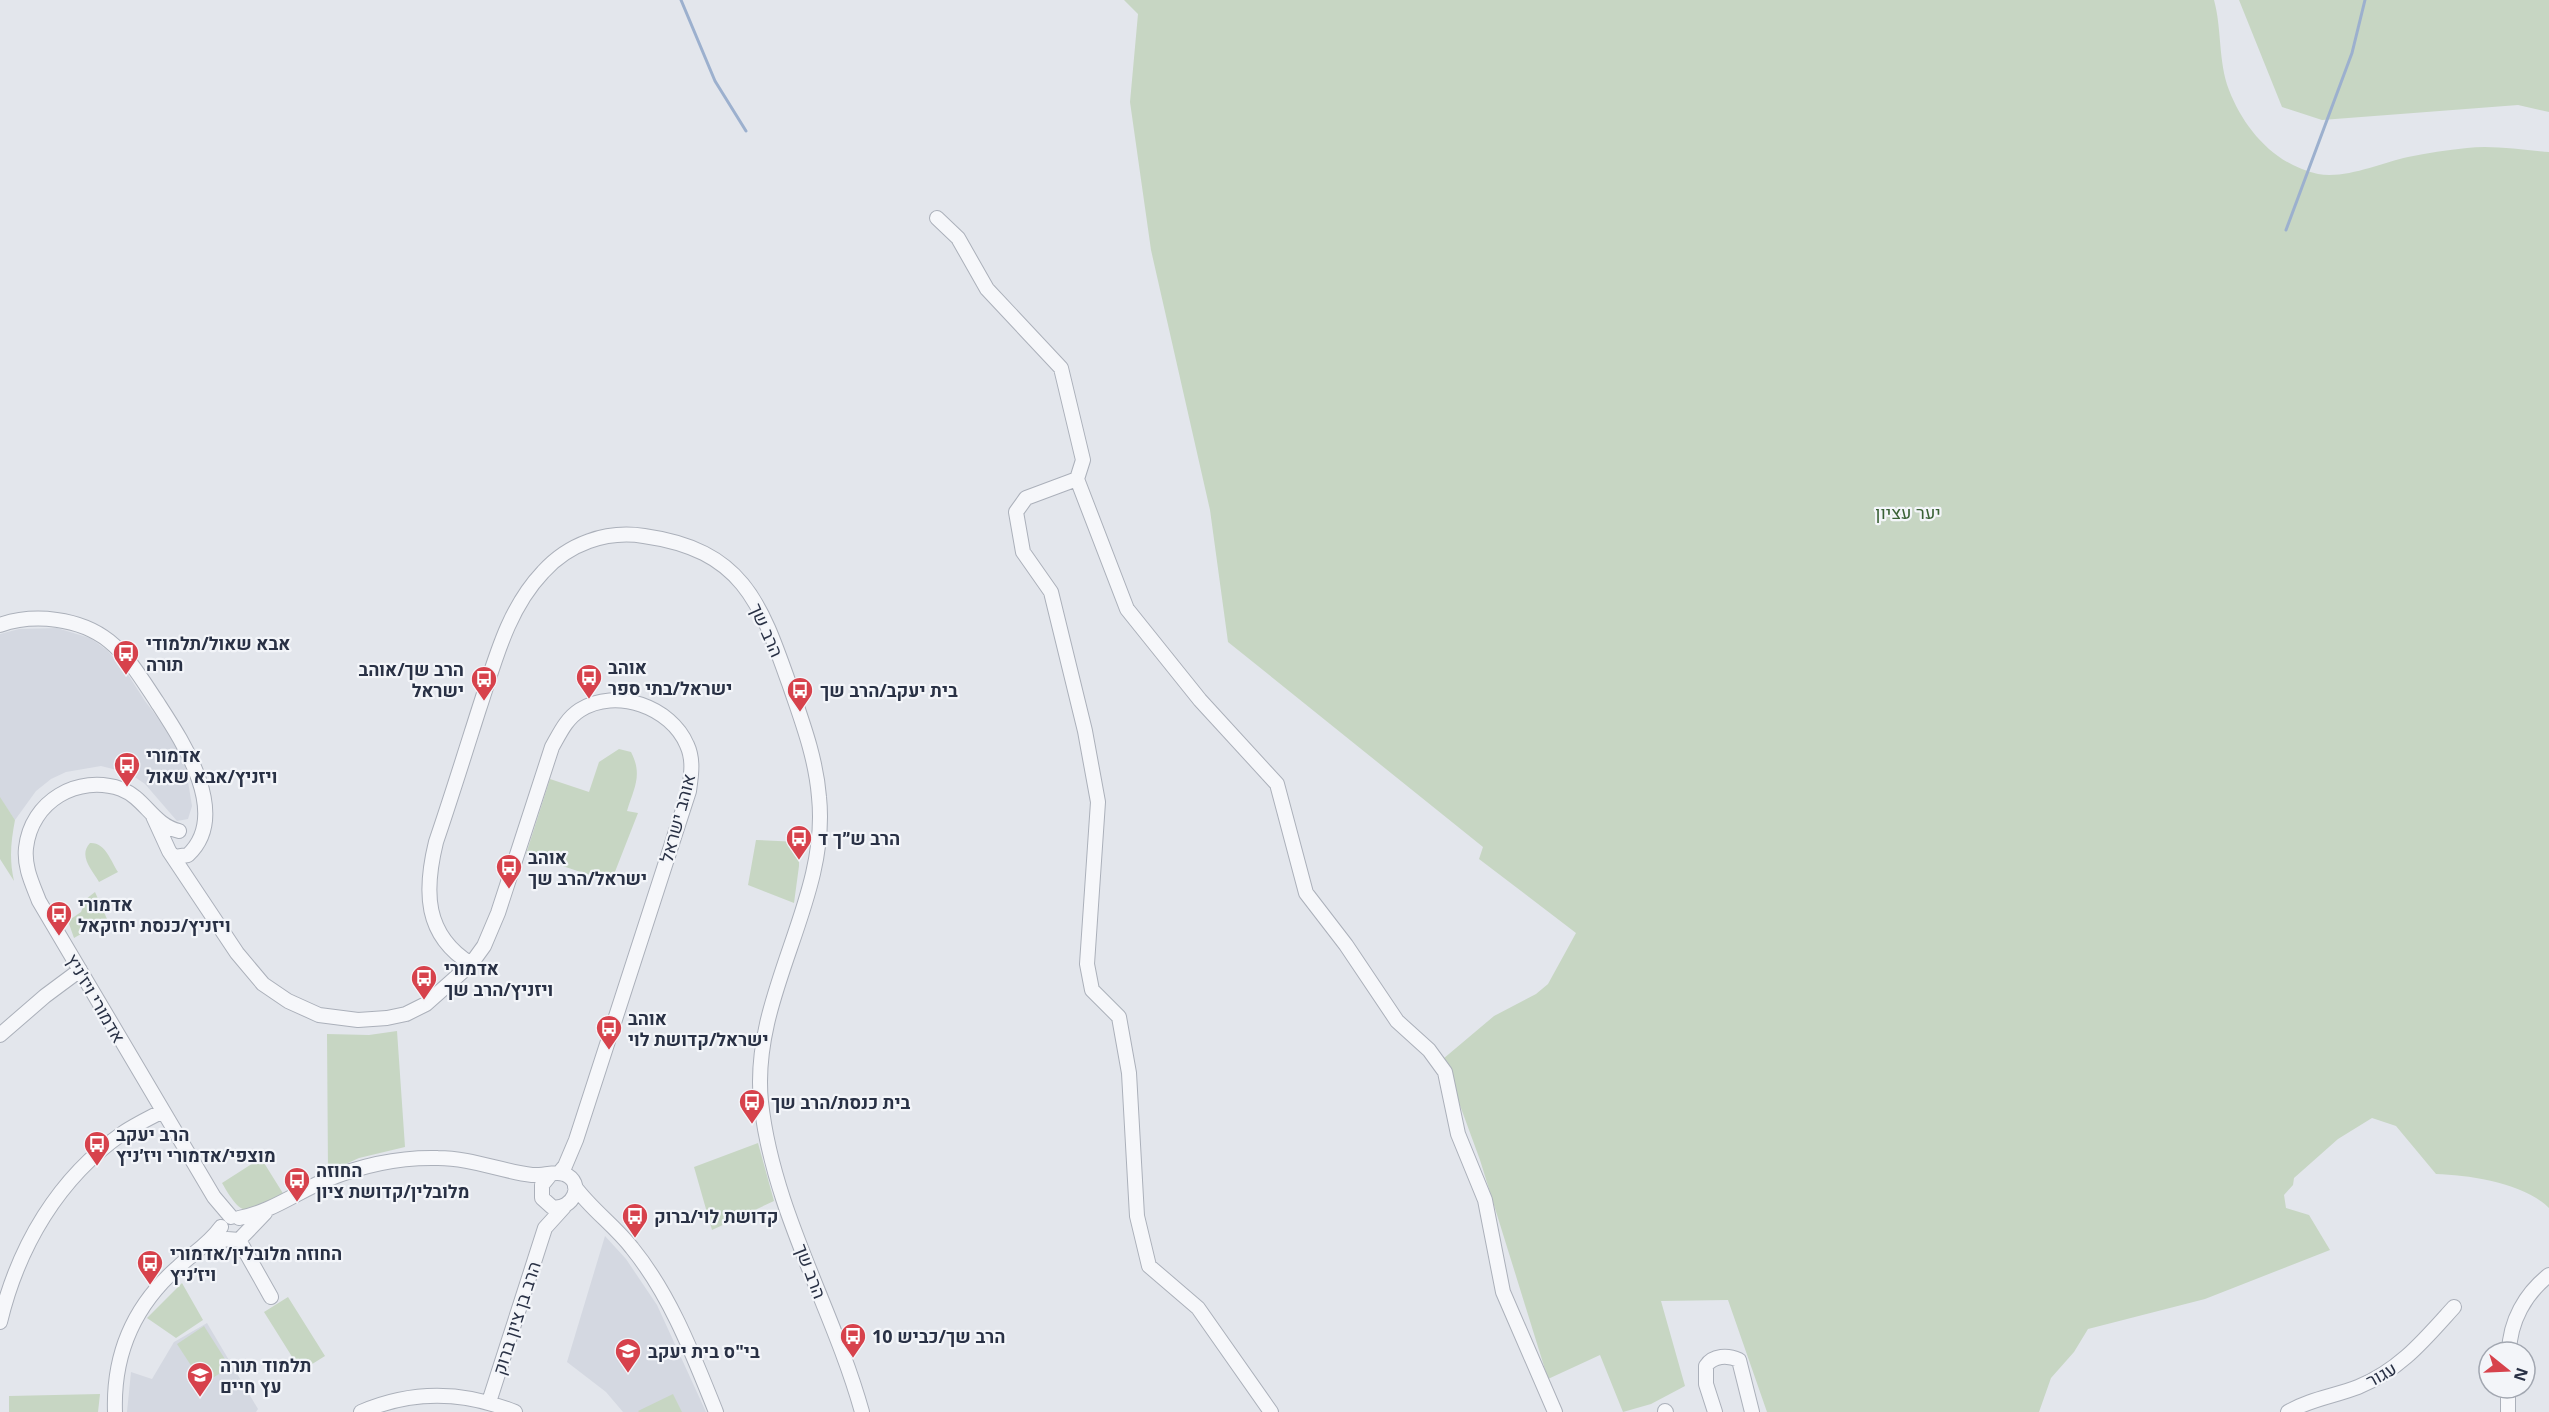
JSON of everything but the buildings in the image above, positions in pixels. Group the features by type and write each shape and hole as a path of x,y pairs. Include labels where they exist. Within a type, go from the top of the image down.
{"street":[{"path":"937,218 958,238 987,289 1061,368 1083,460 1077,479 1127,609 1200,700 1277,784 1306,893 1346,945 1397,1021 1430,1050 1445,1072 1458,1134 1485,1200 1503,1292 1555,1412"},
{"path":"1077,479 1026,498 1016,512 1023,552 1051,592 1085,731 1098,802 1088,964 1092,990 1119,1017 1129,1073 1137,1216 1149,1266 1198,1308 1271,1412"},
{"name":"הרב שך","path":"471,964 447,945 434,921 429,894 431,867 436,842 500,646 519,603 538,577 560,556 596,539 638,535 662,538 712,558 746,587 764,616 806,734 817,780 820,825 817,853 768,1015 762,1050 761,1102 779,1185 849,1367 862,1412"},
{"path":"0,625 47,619 79,626 108,640 135,670 182,740 198,775 204,804 203,822 192,850 184,857 172,852 171,835 197,822 204,804"},
{"name":"אוהב ישראל","path":"471,964 484,946 498,913 552,747 564,725 581,710 600,702 621,700 642,705 661,714 677,728 688,746 692,767 689,791 576,1140 565,1166 555,1174"},
{"name":"אדמורי ויז'ניץ","path":"181,831 166,827 131,794 112,787 89,785 57,796 45,806 33,825 26,847 28,873 39,901 271,1297"},
{"name":"אדמורי ויז'ניץ","path":"153,816 172,852 237,953 263,984 288,1001 319,1015 375,1020 406,1014 426,1004 471,964"},
{"path":"181,831 193,840 192,850"},
{"name":"אדמורי ויז'ניץ","path":"192,850 195,886"},
{"path":"0,1035 80,970"},
{"path":"0,1322 13,1275 22,1255 56,1198 80,1172 122,1134 163,1111"},
{"name":"אוהב ישראל","path":"574,1184 576,1140"},
{"path":"115,1412 121,1355 133,1322 165,1279 203,1248 232,1228 326,1180 395,1160 450,1158 532,1175 555,1174 574,1184 609,1226 635,1252 668,1302 716,1412"},
{"path":"509,1169 529,1182 552,1207 582,1210 609,1226"},
{"path":"542,1197 544,1180 555,1174"},
{"path":"565,1207 575,1196 574,1184"},
{"name":"הרב בן ציון ברוק","path":"542,1197 546,1213 543,1234"},
{"name":"הרב בן ציון ברוק","path":"489,1401 543,1234 549,1220 565,1207"},
{"path":"2512,1340 2518,1312 2532,1291 2549,1275"},
{"name":"עגור","path":"2288,1412 2306,1403 2358,1387 2394,1368 2410,1355 2454,1307"},
{"path":"1714,1412 1704,1373 1709,1362 1728,1357 1739,1360 1743,1368 1752,1412"},
{"path":"362,1412 413,1396 443,1395 489,1401 515,1412"}],"shaded area":[{"path":"57,628 90,638 107,650 127,673 183,751 192,806 188,819 177,821 145,784 129,773 101,766 66,772 51,779 36,791 15,820 0,798 0,634 19,629"},
{"path":"605,1236 626,1259 657,1305 706,1412 623,1412 606,1392 567,1362"},
{"path":"207,1323 258,1409 256,1412 127,1412 131,1372 152,1379 174,1342"}],"green space":[{"name":"יער עציון","path":"1124,0 2214,0 2223,68 2235,104 2252,131 2275,154 2288,163 2318,174 2329,175 2363,170 2415,156 2477,147 2549,152 2549,1208 2526,1192 2496,1182 2436,1174 2396,1126 2372,1118 2338,1139 2294,1178 2293,1185 2284,1195 2286,1208 2309,1215 2330,1250 2205,1299 2088,1329 2074,1352 2051,1378 2039,1412 1767,1412 1728,1300 1661,1301 1685,1386 1651,1404 1623,1412 1600,1355 1548,1379 1480,1160 1443,1059 1494,1016 1536,994 1548,984 1576,933 1479,859 1483,847 1228,642 1210,510 1151,250 1130,102 1138,14"},
{"path":"2239,0 2549,0 2549,112 2518,105 2322,120 2282,107"},
{"path":"619,749 631,752 635,760 636,782 627,811 638,813 611,882 526,854 550,779 589,792 599,762"},
{"path":"0,797 15,820 11,850 14,881 0,859"},
{"path":"756,840 799,842 799,866 794,903 748,885"},
{"path":"90,843 104,849 118,872 99,882 86,858 85,853"},
{"path":"95,892 107,919 74,938 68,921 81,912 86,899"},
{"path":"397,1031 405,1147 359,1158 328,1172 327,1034 369,1035"},
{"path":"758,1143 774,1201 712,1230 694,1167"},
{"path":"261,1158 284,1195 254,1209 242,1209 222,1183"},
{"path":"182,1283 203,1320 176,1338 147,1318"},
{"path":"288,1297 325,1356 301,1371 264,1312"},
{"path":"204,1326 230,1367 203,1384 177,1344"},
{"path":"100,1394 98,1412 9,1412 9,1396"},
{"path":"673,1394 682,1412 638,1411"}],"waterway":[{"path":"681,0 715,81 746,131"},
{"path":"2286,230 2352,53 2365,0"}],"place":[{"name":"אבא שאול/תלמודי תורה","path":"126,676"},
{"name":"אוהב ישראל/בתי ספר","path":"589,700"},
{"name":"הרב שך/אוהב ישראל","path":"484,702"},
{"name":"בית יעקב/הרב שך","path":"800,713"},
{"name":"אדמורי ויזניץ/אבא שאול","path":"127,788"},
{"name":"הרב ש״ך ד","path":"799,861"},
{"name":"אוהב ישראל/הרב שך","path":"509,890"},
{"name":"אדמורי ויזניץ/כנסת יחזקאל","path":"59,937"},
{"name":"אדמורי ויזניץ/הרב שך","path":"424,1001"},
{"name":"אוהב ישראל/קדושת לוי","path":"609,1051"},
{"name":"בית כנסת/הרב שך","path":"752,1125"},
{"name":"הרב יעקב מוצפי/אדמורי ויז׳ניץ","path":"97,1167"},
{"name":"החוזה מלובלין/קדושת ציון","path":"297,1203"},
{"name":"קדושת לוי/ברוק","path":"635,1239"},
{"name":"החוזה מלובלין/אדמורי ויז׳ניץ","path":"150,1286"},
{"name":"הרב שך/כביש 10","path":"853,1359"},
{"name":"בי\"ס בית יעקב","path":"628,1374"},
{"name":"תלמוד תורה עץ חיים","path":"200,1398"}]}
